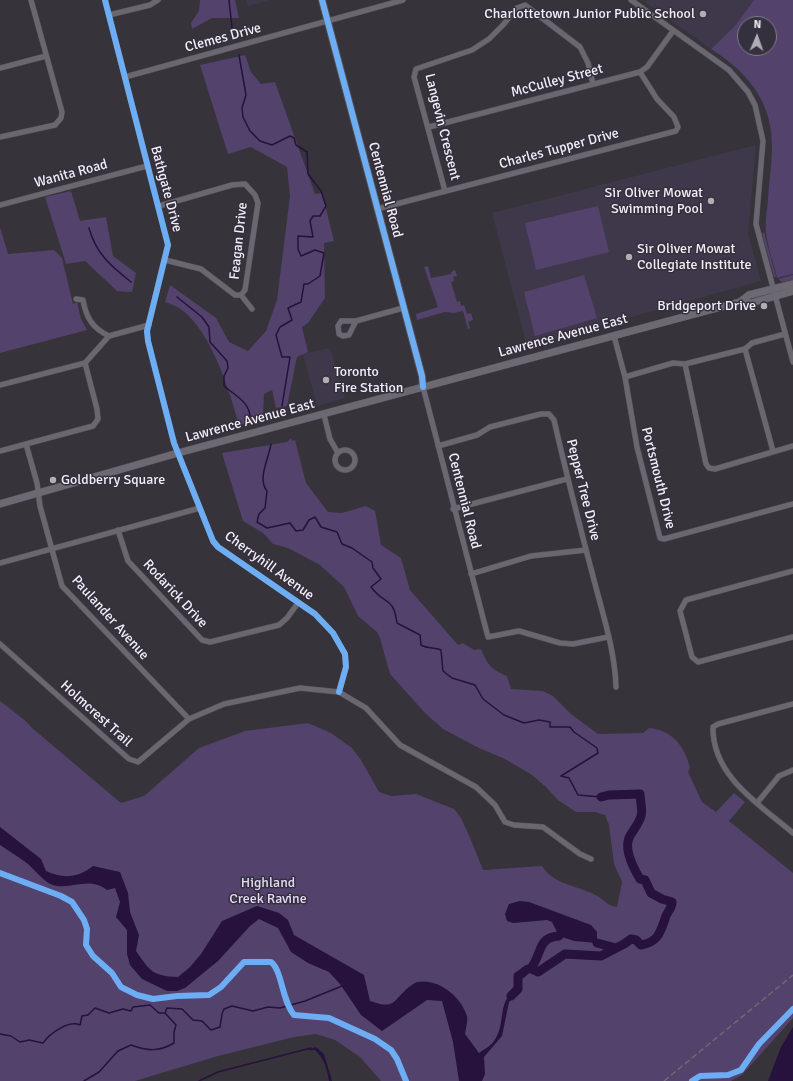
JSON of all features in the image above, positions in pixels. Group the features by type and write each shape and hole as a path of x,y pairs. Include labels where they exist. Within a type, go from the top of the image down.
{"main road":[{"name":"Lawrence Avenue East","path":"740,302 749,295 793,284"},
{"name":"Lawrence Avenue East","path":"0,504 178,453 423,387 740,302 751,303 793,291"}],"street":[{"path":"0,137 55,125 61,118 62,112 31,0"},
{"name":"Bathgate Drive","path":"105,0 168,245 149,325 148,341 178,453"},
{"path":"109,15 150,5 158,0"},
{"name":"Centennial Road","path":"322,0 422,376 423,387 453,509 488,637 518,632 560,643 573,644 608,637"},
{"name":"Clemes Drive","path":"125,76 328,22 395,1 403,0"},
{"path":"631,0 729,70 748,92 755,105 763,141 756,218 793,362"},
{"name":"Langevin Crescent","path":"445,191 429,127 414,77 416,69 472,50 489,38 503,25 516,8 522,5 538,14 577,43 583,50 593,84"},
{"path":"640,72 647,67 673,30"},
{"path":"0,68 46,56"},
{"name":"Charles Tupper Drive","path":"377,209 676,131 678,127 676,120 658,99 640,72"},
{"name":"McCulley Street","path":"429,127 640,72"},
{"name":"Wanita Road","path":"0,206 147,166"},
{"name":"Feagan Drive","path":"159,206 232,185 245,184 255,195 258,203 246,290 240,295"},
{"name":"Feagan Drive","path":"165,260 201,268 235,295 240,295 252,309"},
{"path":"76,299 83,300 87,318 93,325 109,336"},
{"path":"356,321 403,308"},
{"path":"0,385 85,363 109,336 149,325"},
{"path":"625,377 673,363 685,364 745,349 752,344 785,334"},
{"name":"Portsmouth Drive","path":"614,336 625,377 636,447 660,538 664,539 793,504"},
{"path":"745,349 773,451"},
{"path":"0,451 93,426 98,419 97,409 85,363"},
{"path":"685,364 700,438 706,464 709,468 715,469 793,446"},
{"path":"324,414 330,439 338,452 335,462 338,468 345,470 352,468 355,459 353,453 344,450 338,452"},
{"name":"Pepper Tree Drive","path":"438,446 477,435 490,427 541,414 549,414 554,420 567,479 608,637 615,668 616,687"},
{"path":"26,444 37,483 38,493"},
{"name":"Cherryhill Avenue","path":"178,453 213,541 218,547 315,614 333,634 345,654 346,667 338,692"},
{"path":"453,509 567,479"},
{"name":"Paulander Avenue","path":"38,493 51,549 62,586 189,718"},
{"path":"0,562 200,508"},
{"name":"Rodarick Drive","path":"118,530 128,561 202,640 210,642 279,625 287,618 298,603"},
{"path":"471,574 531,556 586,550"},
{"path":"793,572 686,600 680,610 692,657 698,662 793,637"},
{"name":"Holmcrest Trail","path":"0,644 129,759 138,762 189,718 224,704 300,688 338,692 366,708 400,745 476,787 495,804 505,822 514,825 543,827 580,854 592,859"},
{"path":"793,704 718,724 713,727 713,735 722,764 740,789 793,833"},
{"path":"757,802 779,776 793,770"}],"shaded area":[{"path":"246,0 269,0 248,6"},
{"name":"Charlottetown Junior Public School","path":"647,0 754,0 742,16 737,16 737,23 734,27 711,49 645,2"},
{"name":"Sir Oliver Mowat Collegiate Institute","path":"756,145 748,233 761,281 527,346 492,213"},
{"path":"330,348 345,398 317,406 303,354"},
{"path":"0,827 41,859 46,871 52,874 64,876 76,875 93,866 120,872 128,893 130,912 139,935 136,951 149,968 157,974 178,977 190,967 201,954 222,921 257,906 279,913 288,920 294,935 364,975 370,1001 385,1005 393,1003 409,987 417,982 425,981 433,983 448,990 460,1002 464,1009 467,1016 465,1034 479,1053 493,1043 498,1034 503,1010 508,997 514,991 523,987 509,1002 502,1036 484,1057 485,1074 482,1081 459,1081 453,1042 442,1001 427,1000 382,1031 361,1015 340,984 329,972 308,963 291,952 278,928 259,919 250,926 218,961 185,988 177,991 167,991 142,979 130,965 127,954 127,930 116,917 120,902 115,888 107,890 94,884 57,886 49,883 18,856 0,845"},
{"path":"520,901 529,902 591,925 597,932 597,943 574,941 559,936 552,922 547,920 513,923 507,921 505,914 509,904"},
{"path":"793,1027 793,1081 768,1081 781,1047"},
{"path":"316,1047 324,1054 332,1081 329,1081 325,1064 318,1053 315,1050 307,1050"}],"green space":[{"path":"200,0 235,0 239,18 212,18 192,29 191,23 199,11"},
{"path":"754,0 793,0 793,274 777,278 766,233 766,216 772,149 769,118 751,83 722,56 711,49 737,23 737,56 777,56 777,16 742,16"},
{"path":"245,55 251,72 261,84 275,82 315,194 322,193 334,241 324,243 325,298 308,323 302,327 308,352 297,357 287,406 276,408 272,390 264,394 263,418 239,425 224,379 211,347 193,320 176,306 165,302 170,285 216,318 229,342 248,351 266,331 277,300 290,196 287,167 251,147 228,154 200,65"},
{"path":"71,191 80,221 106,217 113,256 136,273 132,292 117,291 85,261 66,264 45,197"},
{"path":"598,206 609,252 536,270 525,223"},
{"path":"0,227 8,254 54,250 62,258 73,304 77,302 81,319 87,330 0,353"},
{"path":"764,232 776,277 774,277 762,234"},
{"path":"428,266 431,278 451,274 451,272 455,270 457,276 453,277 454,281 451,282 457,302 460,301 461,306 464,305 467,314 471,313 473,320 468,322 470,328 468,329 463,311 454,313 445,312 417,320 416,314 438,307 424,267"},
{"path":"584,275 597,318 535,336 524,292"},
{"path":"793,275 793,280 782,282 778,279"},
{"name":"Highland Creek Ravine","path":"291,438 292,441 295,440 306,483 328,512 342,513 366,506 375,511 381,545 401,558 410,590 458,645 463,643 474,650 481,649 490,666 507,676 511,689 543,691 553,696 571,714 598,734 643,733 649,728 664,732 676,740 685,753 690,768 688,772 702,802 716,812 734,793 745,802 729,821 793,873 793,1018 742,1075 731,1081 381,1081 360,1057 335,1040 316,1034 294,1037 218,1056 135,1081 0,1081 0,701 21,717 121,803 144,796 199,748 245,731 308,723 331,733 352,748 361,760 379,792 391,796 416,794 454,809 461,818 483,870 542,866 553,878 592,893 609,904 617,907 622,882 614,864 609,825 605,815 595,812 576,812 558,800 532,775 505,759 479,748 443,729 425,713 390,674 377,632 358,616 344,587 320,565 288,548 273,544 263,533 243,521 222,453 287,442"}],"waterway":[{"path":"229,0 233,37"},
{"path":"239,55 246,95 242,108 243,117 250,131 260,141 272,145 290,136 294,138 296,145 307,152 308,174 321,191 326,206 320,216 313,216 310,221 313,237 298,236 298,249 301,256 315,250 324,253 320,276 308,284 304,284 301,302 288,308 292,320 280,327 276,335 282,357 290,357 282,406"},
{"path":"89,228 96,245 105,259 131,282"},
{"path":"177,297 202,317 209,327 210,342 227,361 228,368 224,376 224,386 242,400 248,408 250,419"},
{"path":"271,444 263,475 264,486 267,491 265,508 259,514 257,522 267,528 290,523 296,531 303,530 309,520 315,517 321,527 337,532 342,544 352,548 372,562 373,568 381,579 371,587 380,597 391,604 397,623 420,635 421,645 441,650 443,671 452,678 475,685 483,699 504,715 524,723 539,720 550,722 550,727 570,727 574,732 597,748 598,753 561,776 569,778 578,795 601,797"},
{"path":"511,996 518,989 518,976 529,969 538,972 565,954 601,956 631,939 636,940 641,945 647,944 655,939 662,929 672,902 651,893 645,880 640,879 635,870 630,859 628,848 629,838 642,814 640,794 609,795 601,797"},
{"path":"531,968 543,943 552,937 559,936"},
{"path":"597,943 616,948"},
{"path":"84,1081 99,1072 118,1051 131,1045 153,1050 163,1048 174,1043 174,1032 176,1025 165,1013 167,1008 182,1009 193,1020 202,1021 211,1030 220,1027 224,1009 232,1006 253,1011 268,1007 280,1008 305,1001 342,986"},
{"path":"0,1034 11,1036 20,1042 29,1040 43,1043 50,1035 60,1028 71,1024 80,1025 82,1016 88,1015 95,1008 109,1013 123,1009 131,1011 133,1007 150,1005 159,1013 164,1013"},
{"path":"199,1081 218,1072 311,1048"}],"railway":[{"path":"664,1081 793,975"}],"cycle path":[{"path":"105,0 168,245 147,331 148,341 174,443 213,541 218,547 315,614 333,633 345,654 346,667 339,692"},
{"path":"322,0 422,376 423,387"},
{"path":"0,873 61,896 72,902 84,920 87,929 86,945 93,956 112,973 121,987 137,995 153,999 177,996 209,995 221,987 244,962 271,962 278,972 287,1002 294,1015 329,1018 375,1039 391,1050 397,1059 406,1081"},
{"path":"692,1081 700,1076 728,1075 741,1070 759,1044 793,1009"}],"place":[{"name":"Charlottetown Junior Public School","path":"703,14"},
{"name":"Sir Oliver Mowat Swimming Pool","path":"711,201"},
{"name":"Sir Oliver Mowat Collegiate Institute","path":"629,257"},
{"name":"Bridgeport Drive","path":"764,306"},
{"name":"Toronto Fire Station","path":"326,380"},
{"name":"Goldberry Square","path":"53,480"}]}
